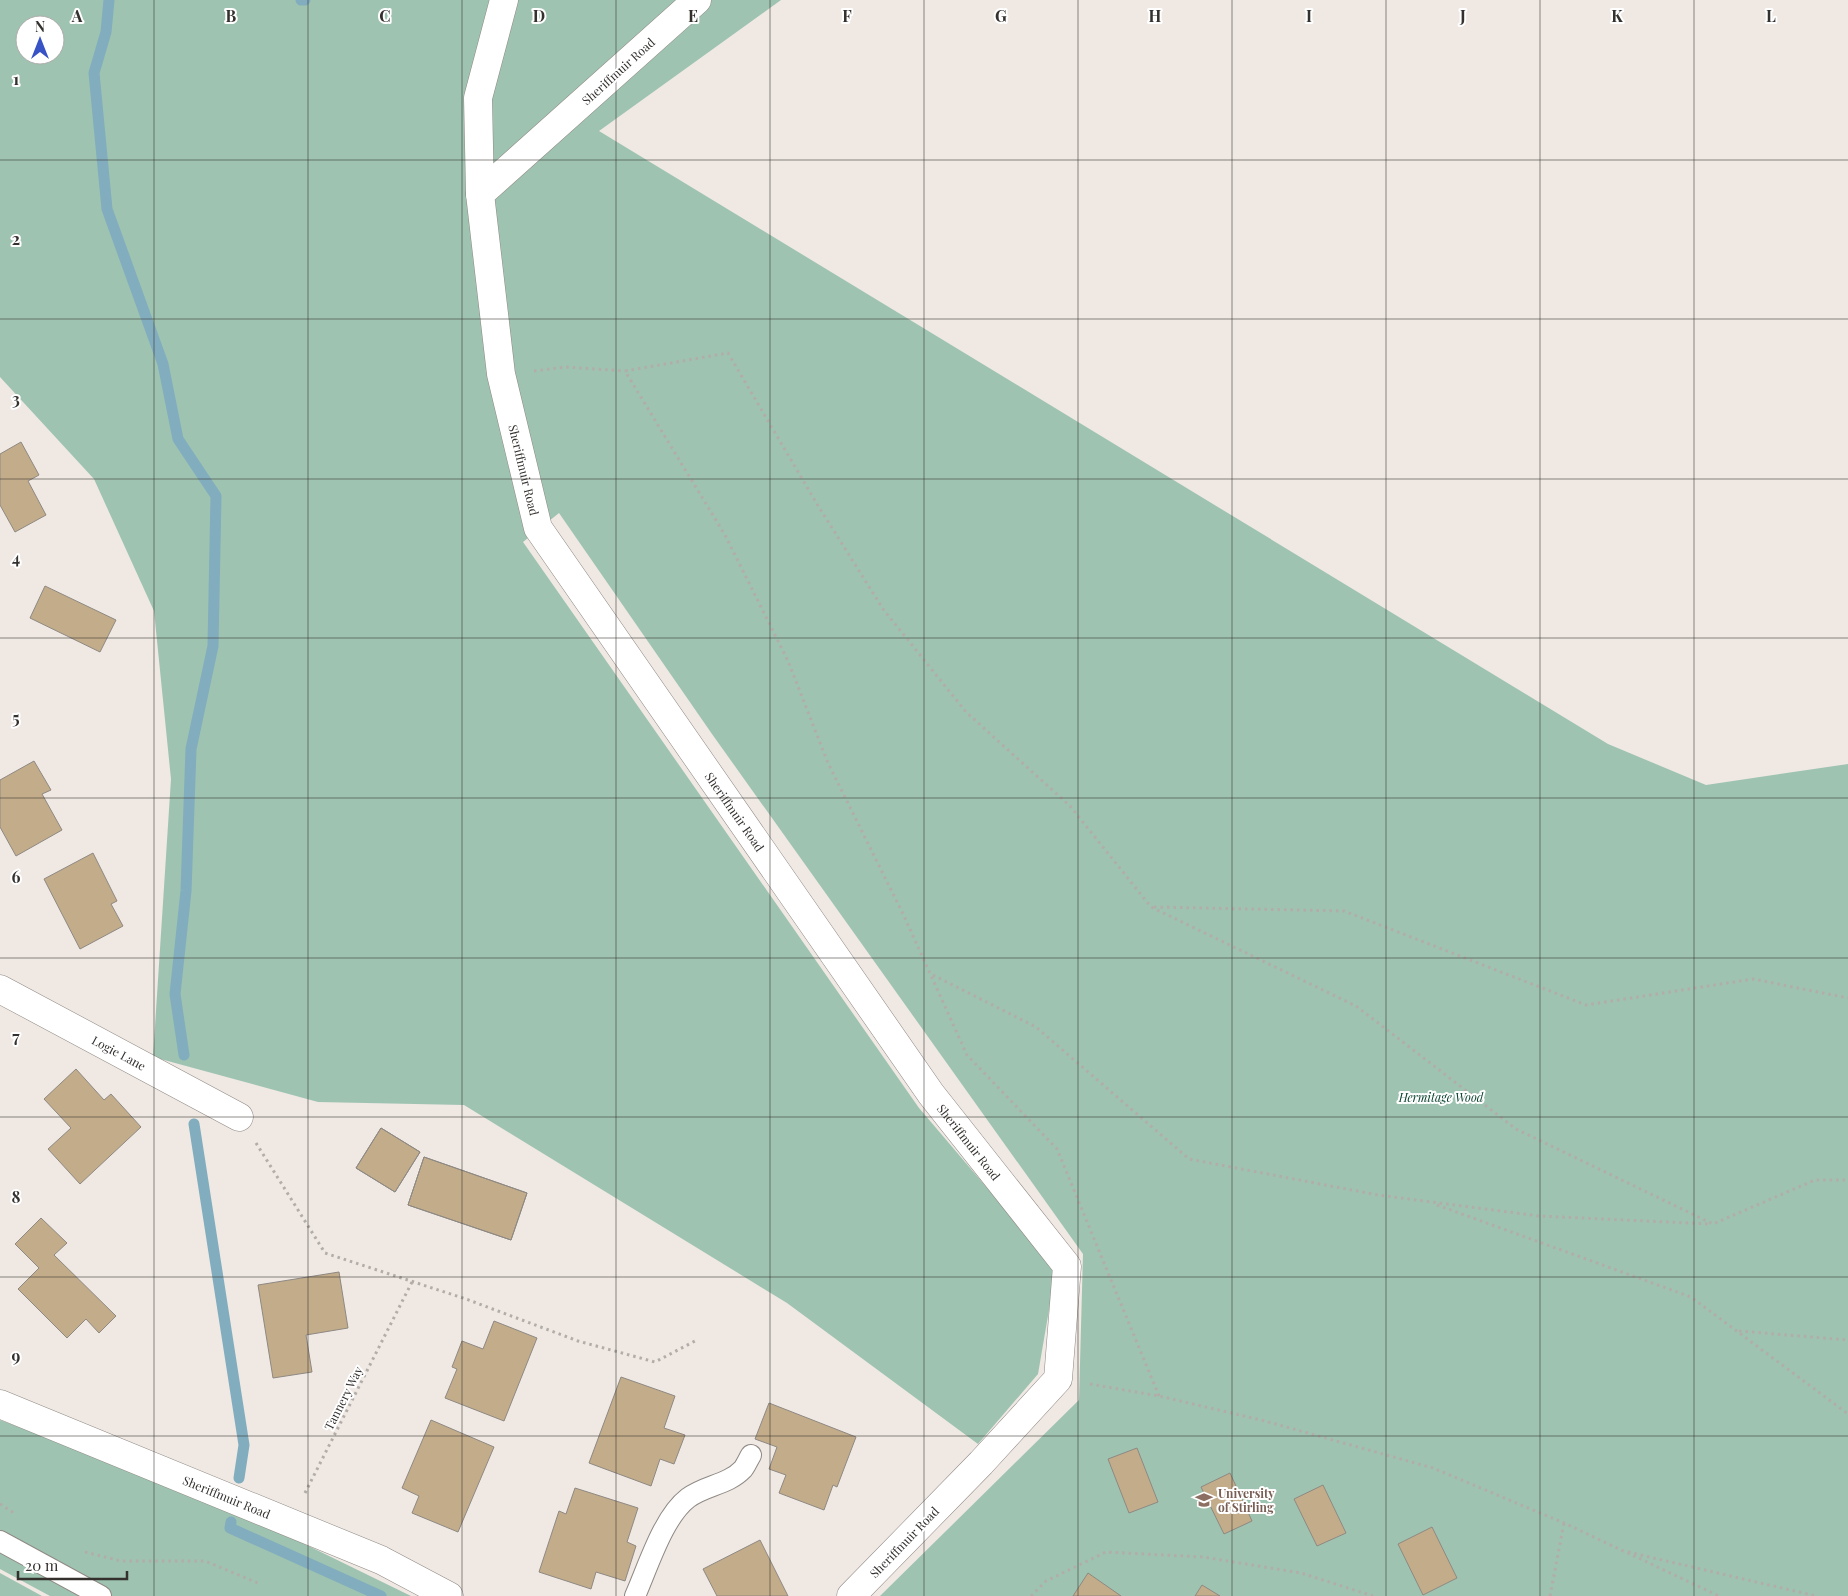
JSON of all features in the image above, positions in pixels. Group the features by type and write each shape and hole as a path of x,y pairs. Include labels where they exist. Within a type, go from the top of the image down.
{"street":[{"path":"480,194 478,98 504,0"},
{"name":"Sheriffmuir Road","path":"697,0 480,194 501,374 538,528 931,1094 1067,1266 1058,1379 981,1463 851,1596"},
{"name":"Logie Lane","path":"0,989 239,1117"},
{"name":"Sheriffmuir Road","path":"0,1404 380,1560 449,1596"}],"lane":[{"path":"635,1596 665,1528 676,1509 689,1497 727,1480 743,1469 751,1456"},
{"path":"0,1541 101,1596"}],"path":[{"path":"501,374 566,367 625,371 728,353 817,504 883,610 966,712 1070,806 1151,907 1356,1006 1516,1130 1713,1224"},
{"path":"625,371 729,544 788,660 828,763 904,916 967,1055 1057,1149 1159,1396"},
{"path":"1151,907 1344,911 1586,1005 1753,979 1848,998"},
{"path":"931,974 1036,1027 1189,1159 1378,1195 1538,1216 1713,1224 1815,1180 1848,1180"},
{"path":"239,1117 325,1253 466,1299 578,1341 655,1362 695,1341"},
{"path":"1429,1202 1691,1297 1848,1414"},
{"name":"Tannery Way","path":"290,1522 412,1282"},
{"path":"1737,1331 1848,1340"},
{"path":"1058,1379 1159,1396 1265,1421 1433,1468 1564,1523 1719,1596"},
{"path":"0,1504 16,1514"},
{"path":"1550,1596 1564,1523"},
{"path":"1622,1550 1816,1596"},
{"path":"80,1551 121,1561 205,1561 258,1583"},
{"path":"1031,1596 1046,1581 1106,1552 1203,1557 1301,1574 1373,1596"}],"green space":[{"name":"Hermitage Wood","path":"0,0 781,0 599,131 1608,744 1706,785 1848,764 1848,1596 880,1596 1079,1400 1083,1254 712,734 559,513 523,542 919,1108 1056,1269 1038,1374 978,1444 787,1303 464,1105 318,1102 153,1057 171,779 154,611 94,479 0,377"},
{"path":"0,1420 206,1496 411,1596 50,1596 0,1569"},
{"path":"0,1573 42,1596 0,1596"}],"building":[{"path":"21,442 39,475 28,481 46,515 15,532 0,505 0,454"},
{"path":"45,586 116,620 100,652 30,618"},
{"path":"34,761 51,790 42,794 62,830 16,856 0,827 0,780"},
{"path":"93,853 117,901 111,904 123,926 80,949 44,879"},
{"path":"76,1069 104,1100 111,1094 141,1127 80,1184 48,1149 71,1128 44,1099"},
{"path":"381,1128 420,1152 395,1192 356,1168"},
{"path":"381,1128 420,1152 395,1192 356,1168"},
{"path":"424,1157 527,1193 511,1240 408,1205"},
{"path":"424,1157 527,1193 511,1240 408,1205"},
{"path":"41,1218 67,1243 54,1255 116,1316 99,1333 86,1319 67,1338 18,1289 39,1268 15,1244"},
{"path":"339,1272 348,1328 306,1335 312,1372 273,1378 258,1285"},
{"path":"494,1321 537,1338 504,1421 445,1398 457,1369 452,1367 462,1341 483,1349"},
{"path":"621,1377 675,1396 664,1428 685,1435 674,1464 660,1459 651,1486 589,1463"},
{"path":"769,1403 856,1437 837,1487 833,1485 824,1510 779,1493 786,1475 769,1469 777,1447 755,1439"},
{"path":"431,1420 494,1447 458,1532 412,1513 419,1496 402,1488"},
{"path":"1137,1448 1158,1502 1129,1513 1108,1459"},
{"path":"1230,1473 1252,1521 1224,1534 1201,1487"},
{"path":"1323,1485 1346,1533 1317,1546 1294,1499"},
{"path":"575,1488 638,1508 627,1542 636,1546 625,1581 596,1572 591,1589 539,1572 559,1511 566,1514"},
{"path":"1432,1527 1457,1578 1423,1595 1398,1544"},
{"path":"760,1540 788,1596 717,1596 703,1569"},
{"path":"1088,1573 1121,1596 1073,1596"},
{"path":"1202,1585 1220,1596 1195,1596"}],"waterway":[{"path":"109,0 106,32 94,73 107,209 163,364 178,439 216,496 213,646 191,749 186,891 175,994 184,1055"},
{"path":"194,1124 244,1445 239,1478"},
{"path":"231,1522 230,1528 381,1596"}],"place":[{"name":"University of Stirling","path":"1204,1500"}]}
